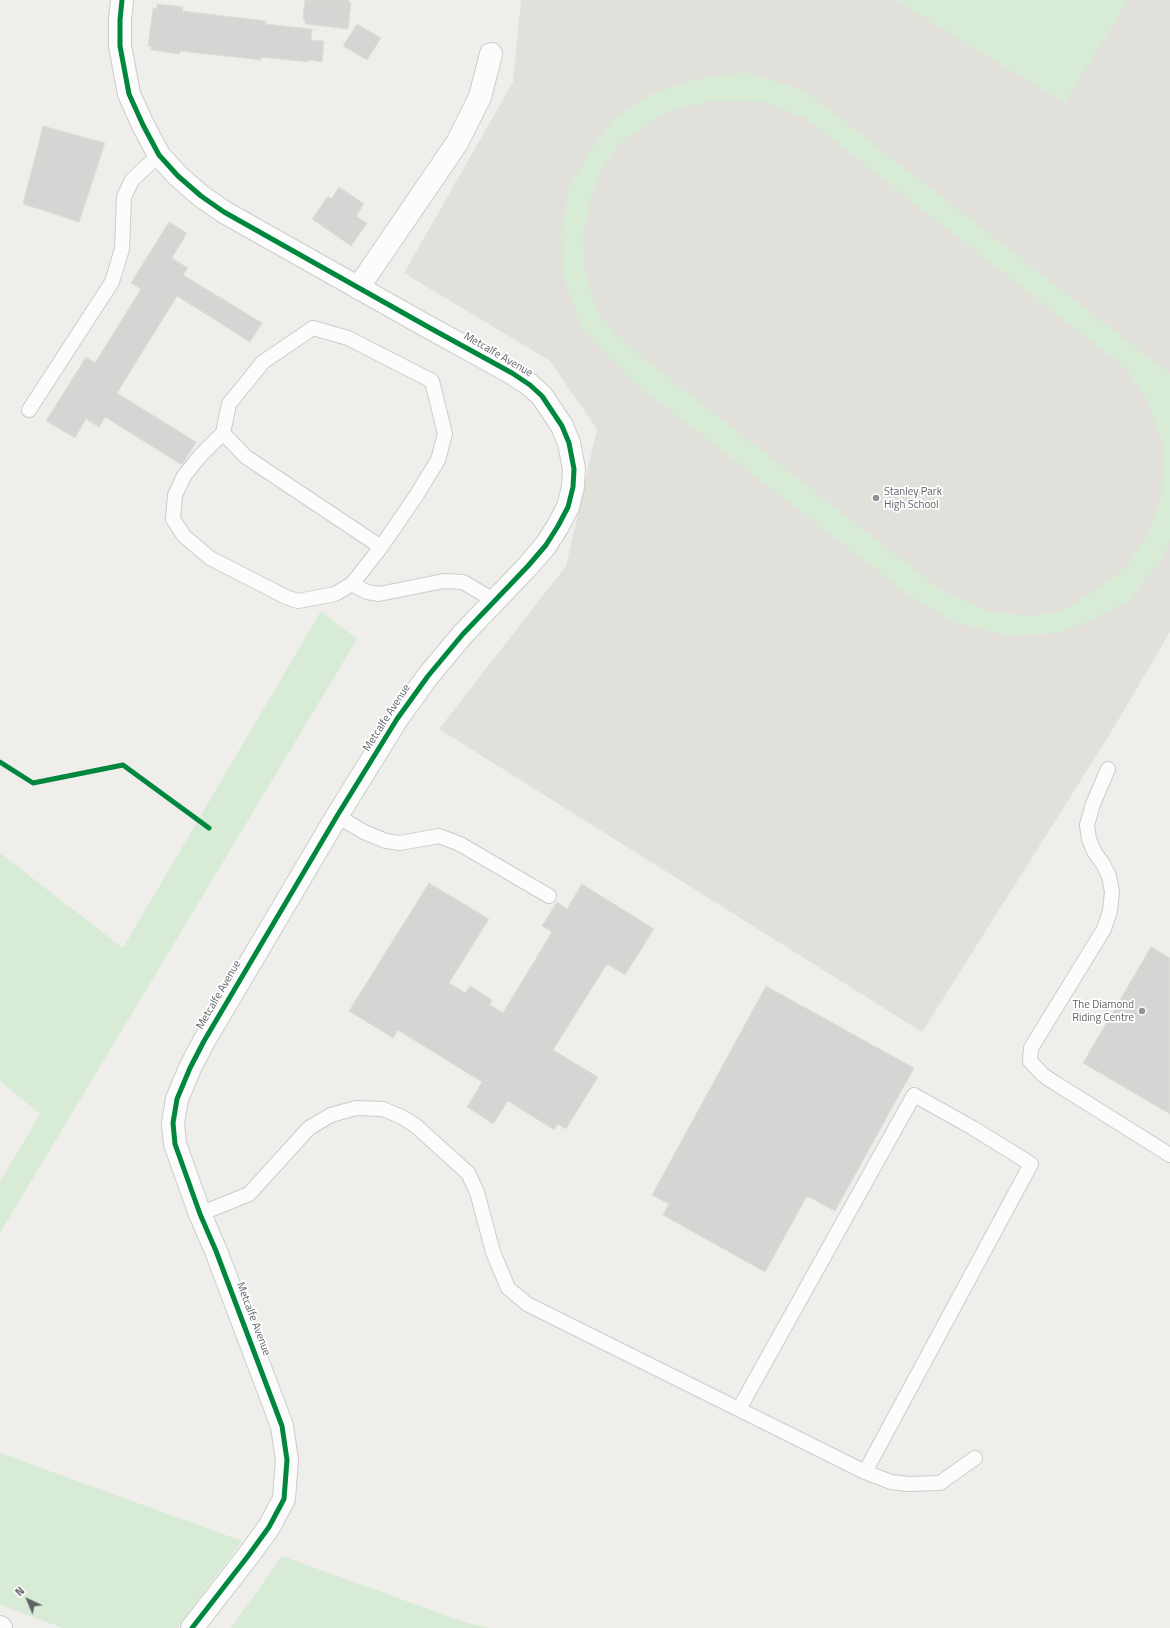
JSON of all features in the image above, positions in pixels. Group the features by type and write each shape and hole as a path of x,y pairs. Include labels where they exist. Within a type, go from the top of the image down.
{"street":[{"name":"Metcalfe Avenue","path":"122,0 120,46 129,94 159,155 178,176 201,196 224,212 512,373 530,385 542,396 562,426 569,443 574,469 573,487 568,507 558,526 546,545 463,634 428,676 397,719 337,816 204,1041 190,1068 177,1099 173,1123 175,1144 200,1214 219,1258 282,1426 287,1460 284,1498 269,1527 192,1628"},
{"path":"358,288 457,143 480,97 491,54"}],"lane":[{"path":"29,410 112,282 122,249 124,197 132,180 159,155"},
{"path":"313,328 348,338 432,382 445,434 438,460 382,547 352,584 335,594 298,601 276,592 210,558 184,536 173,519 175,495 184,476 200,456 223,433 229,404 263,362 313,328"},
{"path":"223,433 246,456 382,547"},
{"path":"352,584 367,592 379,594 444,581 463,582 495,601"},
{"path":"1108,769 1086,825 1089,839 1095,853 1109,876 1112,892 1110,911 1104,930 1031,1048 1030,1061 1043,1075 1170,1155"},
{"path":"337,816 364,832 386,841 400,843 439,836 460,844 549,896"},
{"path":"739,1409 914,1095 973,1128 1031,1164 865,1472"},
{"path":"200,1214 248,1194 308,1128 331,1115 356,1108 383,1109 402,1117 416,1126 468,1173 477,1192 493,1252 508,1288 527,1304 865,1472 891,1482 909,1484 940,1483 975,1458"}],"shaded area":[{"name":"Stanley Park High School","path":"521,0 1170,0 1170,632 1110,734 922,1032 439,729 566,566 597,429 550,361 404,273 513,82"}],"green space":[{"path":"895,0 1128,0 1065,103"},
{"path":"745,72 805,91 1170,374 1170,541 1160,563 1127,602 1098,617 1058,633 1010,636 954,622 910,596 632,381 581,327 563,275 561,234 569,188 595,143 618,116 647,96 691,80","holes":["712,101 764,102 805,118 1124,367 1144,394 1163,444 1162,493 1149,534 1126,567 1090,594 1059,612 1029,616 989,611 942,591 642,357 616,334 596,310 584,267 583,235 593,190 607,160 624,140 666,112"]},
{"path":"321,611 357,639 0,1233 0,1182 40,1114 0,1081 0,853 123,948"},
{"path":"0,1453 242,1541 178,1628 63,1628 0,1605"},
{"path":"282,1556 467,1623 490,1628 231,1628"}],"building":[{"path":"305,0 349,0 349,3 351,3 348,29 305,24 305,20 303,19"},
{"path":"157,4 183,7 182,11 266,21 265,24 312,29 311,40 324,41 322,62 261,57 261,60 180,51 180,54 151,50 151,46 148,46 153,8 157,9"},
{"path":"357,24 381,38 367,60 343,46"},
{"path":"43,126 105,143 79,222 23,204"},
{"path":"339,187 364,204 356,216 367,223 351,246 312,219 328,196 331,199"},
{"path":"169,222 187,233 172,258 188,268 183,275 262,323 250,342 177,296 117,393 196,442 182,465 105,417 99,427 86,419 75,438 46,421 86,357 95,363 141,289 131,283"},
{"path":"429,883 489,919 449,983 465,993 470,986 492,1000 490,1005 503,1013 552,932 542,926 557,902 567,909 582,884 654,929 625,975 607,964 553,1050 598,1077 566,1129 558,1124 554,1130 508,1101 493,1124 467,1107 482,1082 398,1030 393,1038 349,1011"},
{"name":"The Diamond Riding Centre","path":"1151,947 1170,958 1170,1114 1083,1063"},
{"path":"766,986 914,1068 835,1211 807,1196 765,1272 663,1215 669,1204 652,1195"}],"cycle path":[{"path":"122,0 120,46 129,94 159,155 178,176 201,196 224,212 512,373 530,385 542,396 562,426 569,443 574,469 573,487 568,507 558,526 546,545 528,566 463,634 428,676 397,719 337,816 204,1041 190,1068 177,1099 173,1123 175,1144 200,1214 216,1251 282,1426 287,1460 284,1499 269,1527 192,1628"},
{"path":"0,762 33,783 123,765 209,828"}],"place":[{"name":"Stanley Park High School","path":"876,498"},
{"name":"The Diamond Riding Centre","path":"1142,1011"}]}
